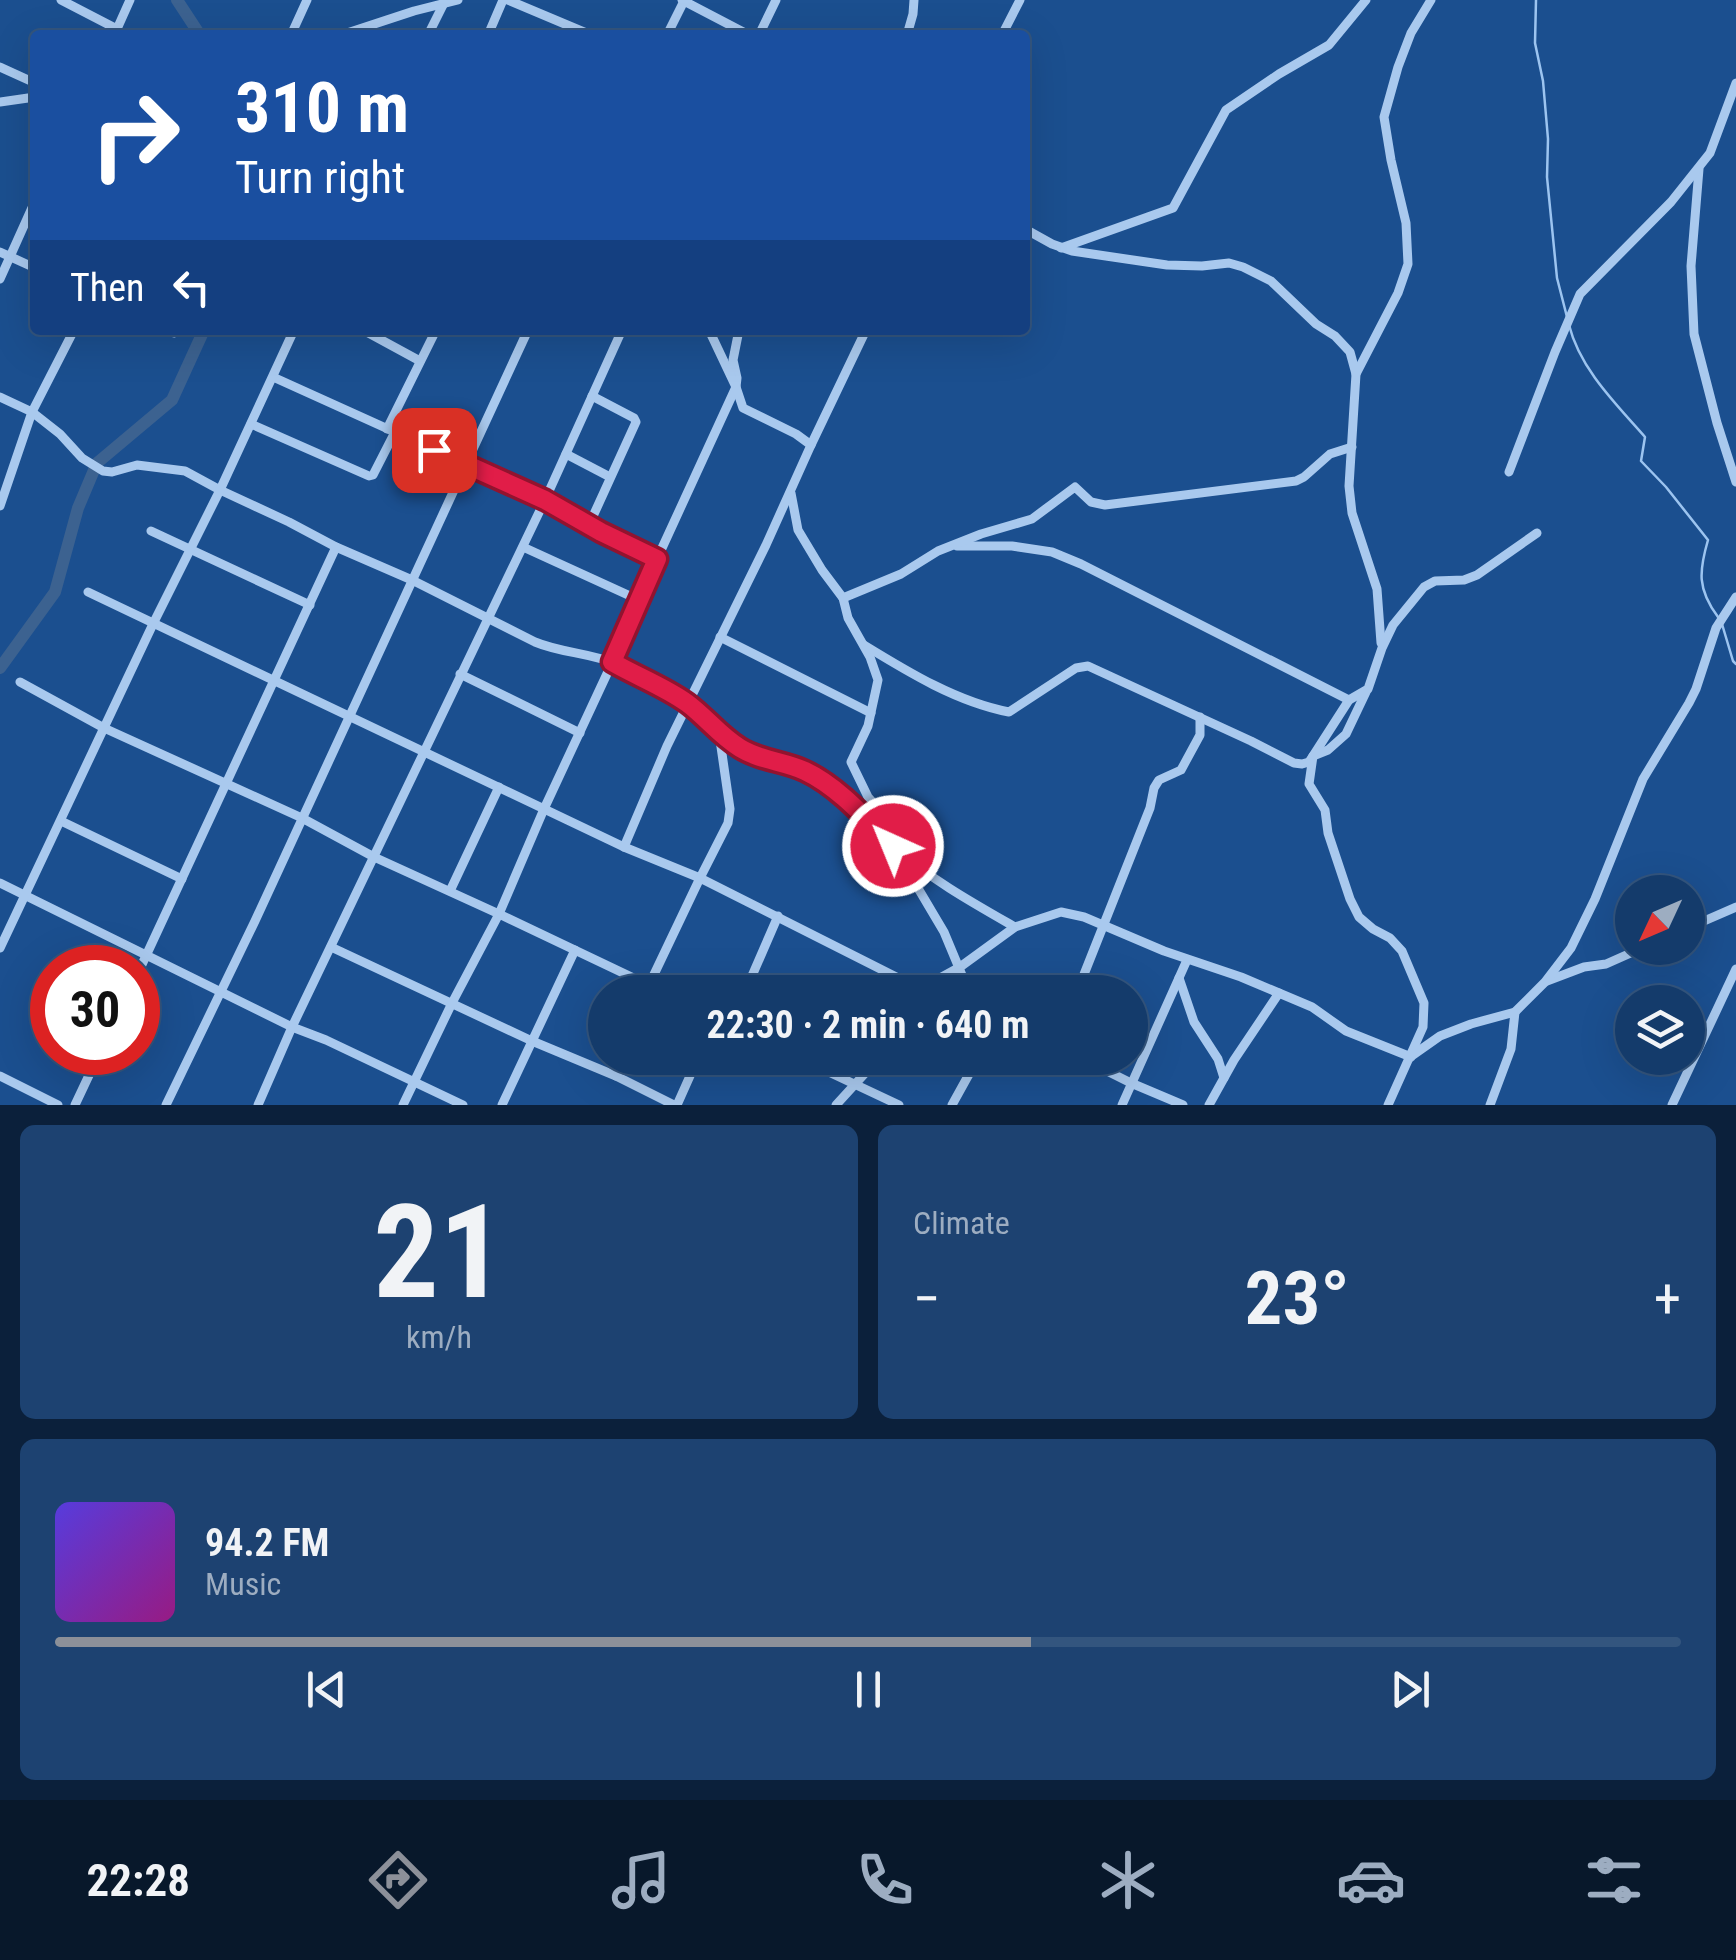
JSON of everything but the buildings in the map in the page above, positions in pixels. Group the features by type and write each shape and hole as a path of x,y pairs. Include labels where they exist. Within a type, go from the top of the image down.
{"street":[{"path":"61,0 113,30"},
{"path":"117,30 130,0"},
{"path":"293,30 307,0"},
{"path":"354,30 416,6 458,0"},
{"path":"491,30 506,0 574,30"},
{"path":"670,30 683,0 740,30"},
{"path":"761,30 776,0"},
{"path":"908,30 914,0"},
{"path":"1005,30 1020,0"},
{"path":"1061,248 1173,208 1226,110 1329,45 1366,0"},
{"path":"1356,374 1408,264 1406,223 1384,116 1411,33 1431,0"},
{"path":"430,30 444,3"},
{"path":"0,67 30,81"},
{"path":"1509,472 1580,294 1671,202 1710,153 1736,83"},
{"path":"0,102 30,98"},
{"path":"1699,167 1691,266 1694,334 1736,482"},
{"path":"0,280 5,254 30,210"},
{"path":"1030,232 1061,248 1166,266 1243,266 1271,280 1350,352 1356,374 1349,486 1352,513 1378,589 1382,648"},
{"path":"5,254 30,266"},
{"path":"0,506 32,412 71,335"},
{"path":"0,948 292,335"},
{"path":"371,335 420,361"},
{"path":"251,424 373,475 433,335"},
{"path":"166,1105 526,335"},
{"path":"258,1105 620,335"},
{"path":"711,335 743,408 811,445"},
{"path":"402,1105 500,914 736,387 733,360 738,335"},
{"path":"624,847 687,703 864,335"},
{"path":"272,376 545,500 657,559"},
{"path":"588,525 636,422 592,396"},
{"path":"0,397 32,412 82,458 103,471 137,465 185,471 550,649 612,662 687,703 719,733 758,758 802,769 818,778 949,890 1015,927"},
{"path":"843,598 901,574 928,555 1032,519 1075,487 1092,502 1106,504 1296,481 1330,454 1352,447"},
{"path":"566,454 610,477"},
{"path":"791,490 798,530 843,598 848,618 878,680 868,726 851,762 868,797 885,816 893,846 935,916 963,975"},
{"path":"152,532 310,605"},
{"path":"1313,756 1328,750 1346,734 1393,624 1424,587 1435,581 1464,580 1477,575 1538,533"},
{"path":"950,546 1012,546 1063,556 1349,700"},
{"path":"150,945 336,547"},
{"path":"523,547 639,600"},
{"path":"88,592 624,847 700,878 889,975"},
{"path":"1411,1057 1440,1036 1515,1012 1571,948 1643,779 1696,689 1716,628 1736,597"},
{"path":"720,637 871,713"},
{"path":"864,645 947,692 1002,712 1014,711 1076,668 1088,666 1294,764 1309,762 1349,700 1368,689"},
{"path":"460,674 580,733"},
{"path":"20,682 104,728 302,818 374,857 628,975"},
{"path":"1084,975 1150,808 1154,788 1159,780 1181,770 1200,735 1200,718"},
{"path":"654,975 728,823 730,810 719,733"},
{"path":"1313,756 1310,784 1325,810 1328,833 1350,899 1359,917 1402,951 1424,1002 1423,1026 1388,1105"},
{"path":"450,891 499,787"},
{"path":"61,821 182,879"},
{"path":"0,883 128,945"},
{"path":"1705,921 1736,907"},
{"path":"946,975 1015,927 1061,912 1242,977 1312,1007 1346,1031 1411,1057"},
{"path":"752,975 778,916"},
{"path":"331,947 676,1105 690,1075"},
{"path":"502,1105 574,950"},
{"path":"1122,1105 1187,960"},
{"path":"1545,982 1615,960"},
{"path":"160,961 463,1105"},
{"path":"1672,1105 1736,969"},
{"path":"1178,978 1194,1022 1218,1059 1224,1078"},
{"path":"1209,1105 1279,994"},
{"path":"1490,1105 1512,1049 1515,1012"},
{"path":"75,1105 89,1075"},
{"path":"837,1075 900,1105"},
{"path":"836,1105 864,1075"},
{"path":"952,1105 969,1075"},
{"path":"1116,1075 1182,1105"},
{"path":"0,1076 58,1105"}],"waterway":[{"path":"177,0 197,30"},
{"path":"1536,0 1535,43 1543,81 1547,177 1557,278 1567,317"},
{"path":"1569,325 1590,371 1645,437 1641,461 1708,540 1703,589 1718,617"},
{"path":"0,668 55,592 78,508 97,463 172,400 202,335"},
{"path":"1722,624 1736,664"}],"route":[{"path":"434,450 545,500 657,559 612,662 687,703 719,733 758,758 802,769 818,778 893,846"}]}
